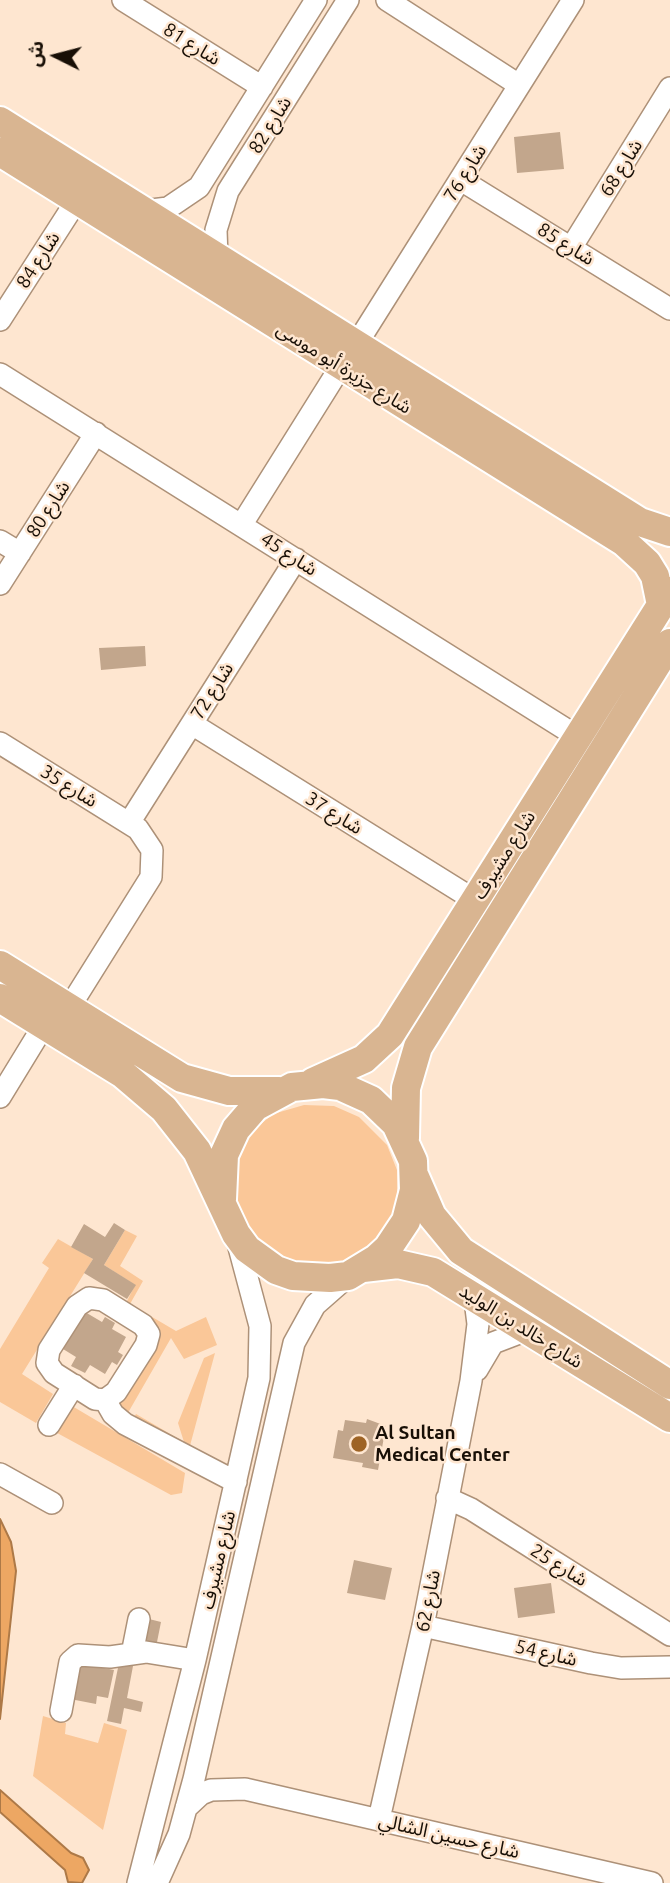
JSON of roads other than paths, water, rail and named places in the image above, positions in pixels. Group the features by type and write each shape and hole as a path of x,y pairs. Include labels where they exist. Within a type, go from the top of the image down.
{"main road":[{"name":"شارع جزيرة أبو موسى","path":"0,121 217,257 349,355"},
{"name":"شارع جزيرة أبو موسى","path":"0,152 77,200 349,355 519,461 640,522 670,532"},
{"name":"شارع جزيرة أبو موسى","path":"519,461 637,551 666,598"},
{"name":"شارع مشيرف","path":"306,1084 364,1059 390,1035 666,598"},
{"name":"شارع مشيرف","path":"405,1139 406,1088 418,1047 670,643"},
{"path":"0,965 182,1078 229,1091 279,1091 306,1084 340,1086 371,1100 385,1111 405,1139 414,1173 412,1206 402,1228 388,1248 355,1272 311,1279 276,1270 247,1249 236,1234 198,1151 164,1109 123,1074 0,998"},
{"path":"222,1199 221,1170 232,1135 255,1107 279,1091"},
{"name":"شارع خالد بن الوليد","path":"414,1173 432,1216 461,1251 670,1385"},
{"name":"شارع خالد بن الوليد","path":"355,1272 398,1264 416,1267 449,1280 475,1300 670,1418"}],"street":[{"name":"شارع 81","path":"123,0 262,87"},
{"name":"شارع 82","path":"143,211 167,208 190,196 224,148 316,0"},
{"name":"شارع 82","path":"217,257 216,230 222,203 348,0"},
{"path":"387,0 519,85"},
{"name":"شارع 76","path":"242,524 573,0"},
{"name":"شارع 68","path":"571,248 670,88"},
{"path":"224,148 222,157 228,165 237,168 246,164"},
{"name":"شارع 85","path":"461,180 670,309"},
{"name":"شارع 84","path":"0,320 77,200"},
{"name":"شارع 45","path":"0,374 578,737"},
{"name":"شارع 80","path":"0,584 96,433"},
{"path":"0,541 20,553"},
{"name":"شارع 72","path":"134,826 192,724 296,559"},
{"name":"شارع 37","path":"192,724 476,901"},
{"name":"شارع 35","path":"0,743 134,826"},
{"path":"69,1008 146,884 161,867 162,848 151,834 134,826"},
{"path":"0,1097 44,1026"},
{"name":"شارع مشيرف","path":"138,1883 195,1660 256,1391 261,1352 255,1300 236,1234"},
{"name":"شارع مشيرف","path":"157,1883 172,1853 194,1779 294,1343 315,1305 355,1272"},
{"path":"96,1298 143,1325 149,1334 146,1345 116,1392 105,1399 95,1399 50,1369 47,1356 77,1306 82,1301 96,1298"},
{"name":"شارع 62","path":"379,1819 424,1626 471,1381 478,1324 475,1300"},
{"name":"شارع 62","path":"471,1381 493,1343 527,1330"},
{"path":"49,1425 74,1385"},
{"path":"105,1399 118,1420 236,1482"},
{"path":"0,1474 52,1503"},
{"name":"شارع 25","path":"447,1498 471,1509 670,1636"},
{"path":"132,1654 139,1619"},
{"name":"شارع 54","path":"424,1626 590,1663 621,1668 670,1667"},
{"path":"61,1711 74,1658 132,1654 195,1660"},
{"name":"شارع حسين الشالي","path":"201,1746 203,1756 216,1773 245,1789"},
{"path":"172,1750 178,1767 194,1779 245,1789"},
{"name":"شارع حسين الشالي","path":"186,1808 201,1794 211,1790 245,1789 652,1883"}],"place":[{"name":"Al Sultan Medical Center","path":"359,1444"}]}
